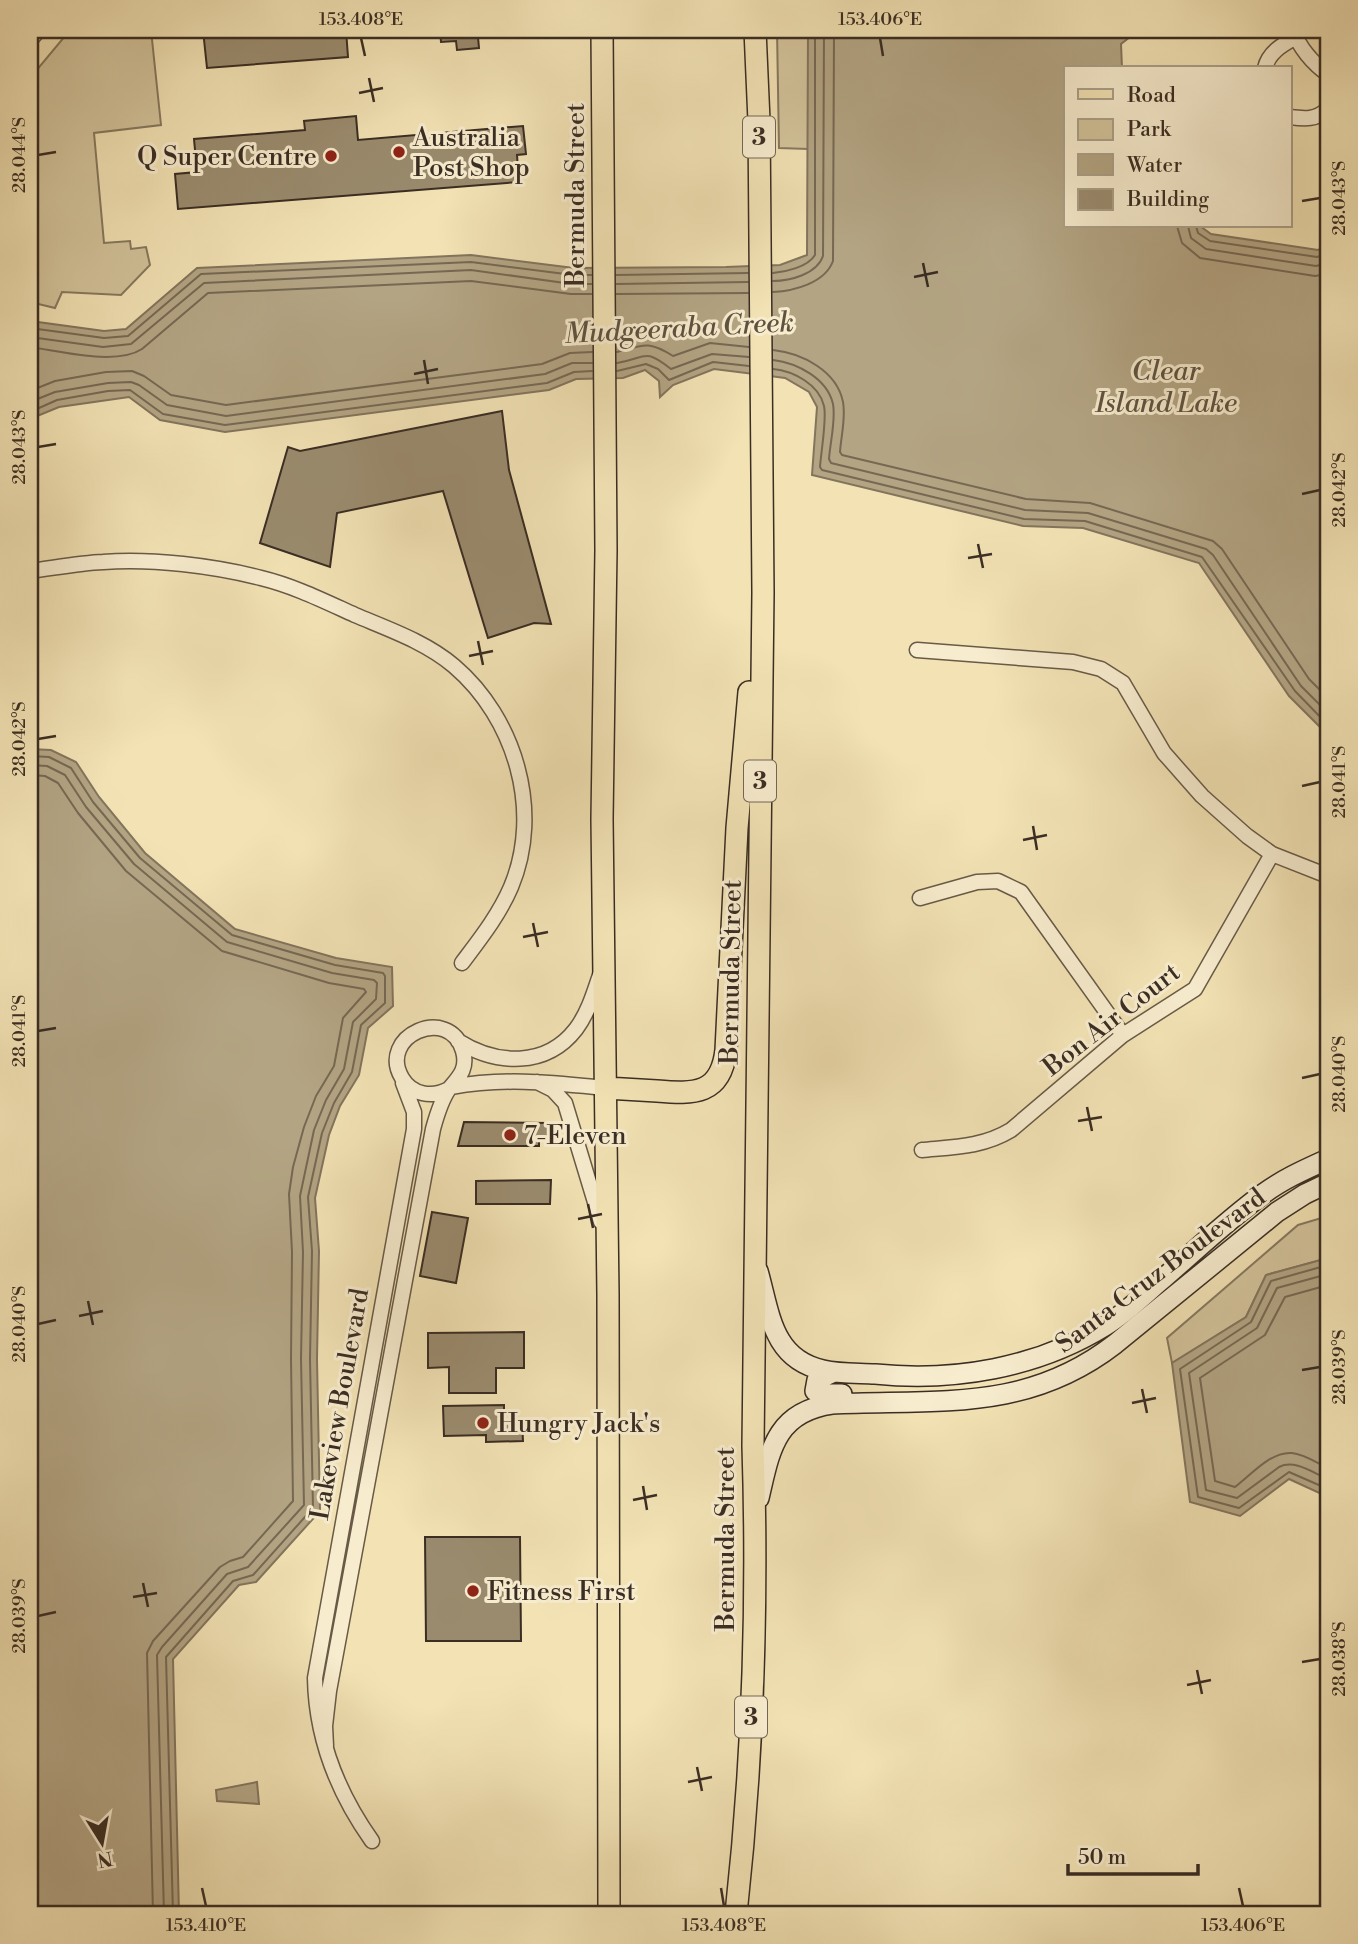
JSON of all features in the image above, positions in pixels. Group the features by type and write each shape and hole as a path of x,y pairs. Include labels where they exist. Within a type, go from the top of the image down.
{"main road":[{"name":"Bermuda Street","path":"602,30 606,550 602,819 607,1244 609,1914"},
{"name":"Bermuda Street","path":"736,1914 750,1756 756,1513 753,1446 763,593 760,121 755,30"},
{"path":"606,1088 695,1092 713,1083 722,1069 732,955 742,771 763,593"}],"street":[{"path":"30,40 39,30"},
{"path":"1265,66 1274,51 1294,33 1320,69 1328,74"},
{"path":"1292,117 1306,119 1320,116 1328,109"},
{"path":"30,571 104,562 142,562 178,564 261,577 300,590 399,635 452,664 493,709 506,731 520,777 524,806 520,858 512,885 501,908 462,962"},
{"path":"917,650 1073,662 1101,669 1123,683 1164,753 1202,796 1272,854 1328,876"},
{"name":"Bon Air Court","path":"922,1150 973,1146 995,1140 1011,1130 1123,1035 1195,989 1272,854"},
{"path":"920,898 977,882 998,881 1021,892 1123,1035"},
{"path":"605,960 582,1019 566,1040 552,1051 529,1058 501,1059 480,1053 438,1028 417,1030 405,1040 397,1059 399,1072 406,1084 418,1092 436,1094 451,1088 493,1081 606,1088"},
{"path":"451,1088 460,1077 464,1065 464,1053 458,1041"},
{"name":"Lakeview Boulevard","path":"372,1841 341,1793 316,1705 314,1678 409,1162 415,1116 399,1072"},
{"path":"537,1082 556,1091 568,1111 607,1244"},
{"name":"Lakeview Boulevard","path":"326,1746 326,1716 423,1184 435,1123 451,1088"},
{"name":"Santa Cruz Boulevard","path":"755,1258 773,1326 782,1346 806,1364 834,1372 890,1376 991,1370 1030,1361 1106,1325 1266,1192 1328,1159"},
{"path":"409,1162 423,1184"},
{"name":"Santa Cruz Boulevard","path":"756,1513 772,1446 787,1424 800,1413 832,1404 976,1400 1008,1395 1069,1374 1096,1359 1277,1212 1328,1183"},
{"path":"382,1305 400,1309"},
{"path":"1030,1361 1039,1386"},
{"path":"834,1372 817,1380 814,1387 816,1393 890,1394 923,1402"},
{"path":"344,1508 362,1512"},
{"path":"325,1612 344,1614"}],"green space":[{"path":"70,30 151,30 161,125 94,133 104,243 130,241 131,249 146,247 150,265 121,295 62,292 55,308 30,302 30,78"},
{"path":"777,30 808,30 808,149 779,148"},
{"path":"1328,1216 1328,1258 1266,1275 1246,1317 1172,1363 1167,1338 1298,1225"}],"water":[{"name":"Clear Island Lake","path":"808,30 1139,30 1121,44 1122,66 1064,66 1064,228 1203,228 1211,234 1318,250 1328,245 1328,735 1289,696 1199,563 1083,528 1023,526 812,475 817,407 809,392 785,378 714,369 673,385 660,397 659,381 645,370 623,378 576,379 549,390 225,432 160,420 129,397 59,407 30,419 30,321 104,331 126,329 197,268 471,255 574,268 726,267 780,265 807,255"},
{"path":"30,749 51,750 76,762 99,797 145,853 235,929 336,958 392,967 393,1006 368,1028 359,1075 340,1106 329,1135 315,1198 319,1251 317,1359 320,1511 256,1582 239,1585 173,1659 179,1914 30,1914"},
{"path":"1328,1258 1328,1497 1289,1479 1240,1516 1190,1502 1172,1363 1246,1317 1266,1275"},
{"path":"257,1782 259,1804 217,1801 216,1790"}],"building":[{"path":"203,30 346,30 348,57 207,68"},
{"path":"440,30 481,30 482,37 478,37 479,48 457,50 456,41 441,42"},
{"path":"356,116 358,140 523,126 526,154 517,155 519,182 178,209 175,174 197,172 194,139 305,130 304,121"},
{"path":"502,411 509,470 551,624 534,623 488,638 443,491 337,513 330,567 260,543 288,447 300,451"},
{"path":"464,1122 549,1123 549,1137 539,1137 539,1146 458,1146"},
{"path":"551,1180 550,1204 476,1204 476,1181"},
{"path":"432,1212 468,1218 456,1283 420,1276"},
{"path":"524,1332 524,1368 496,1368 496,1393 449,1393 449,1367 428,1368 428,1333"},
{"path":"504,1405 504,1421 522,1421 523,1441 486,1442 486,1435 444,1436 443,1406"},
{"path":"425,1537 520,1537 521,1641 426,1641"}],"place":[{"name":"Australia Post Shop","path":"399,152"},
{"name":"Q Super Centre","path":"331,156"},
{"name":"7-Eleven","path":"510,1135"},
{"name":"Hungry Jack's","path":"483,1423"},
{"name":"Fitness First","path":"473,1591"}],"water label":[{"name":"Mudgeeraba Creek","path":"679,327"}]}
